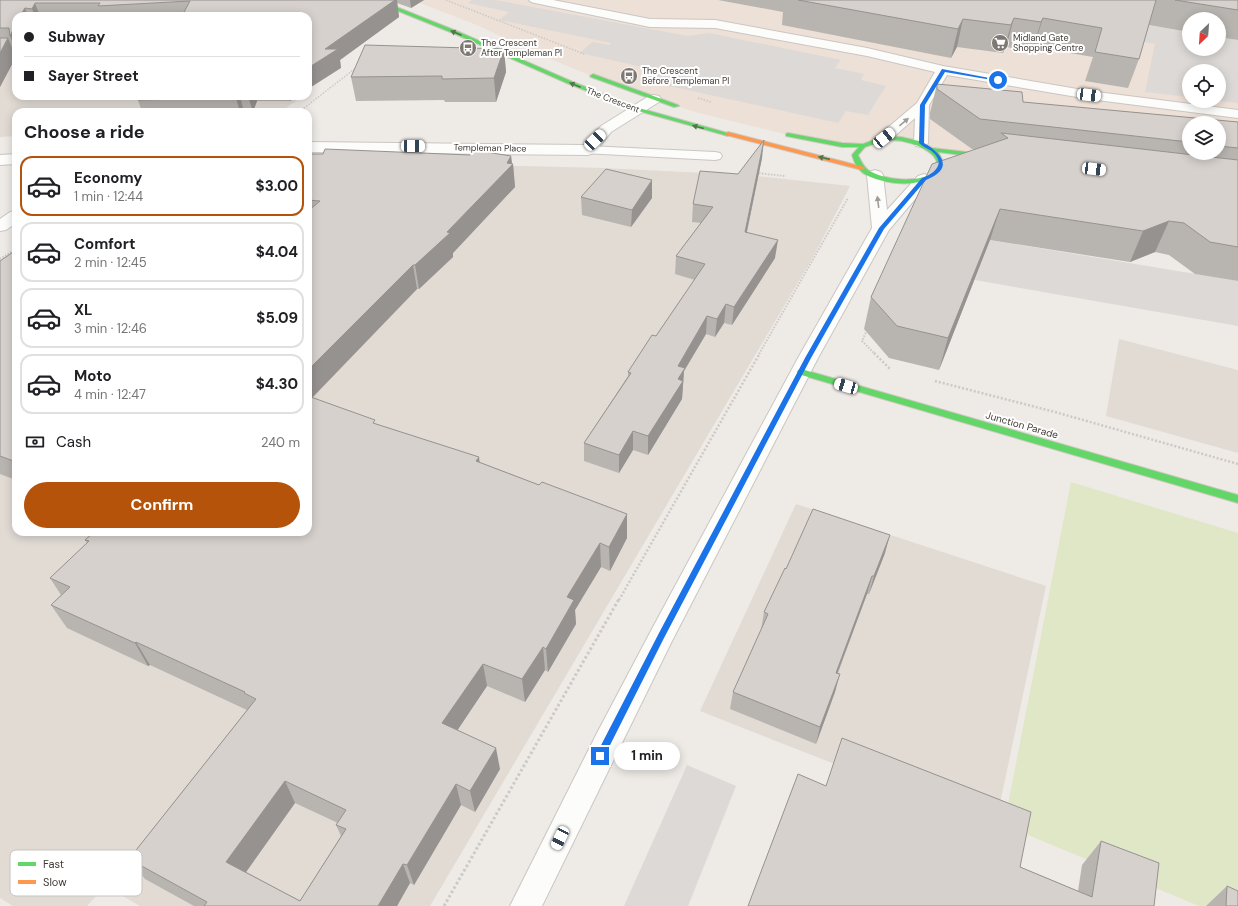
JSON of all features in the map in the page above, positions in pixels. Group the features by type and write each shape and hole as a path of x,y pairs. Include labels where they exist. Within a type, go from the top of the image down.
{"street":[{"name":"The Crescent","path":"374,0 457,33 571,83 637,109 764,144 871,177 900,181 924,179"},
{"name":"The Crescent","path":"587,74 654,99 684,108"},
{"path":"588,150 606,129 654,99"},
{"path":"782,134 842,145 861,145 875,139 884,138 909,140 927,147 1000,158"},
{"path":"861,145 857,150 857,162 871,177 881,228"},
{"name":"Templeman Place","path":"312,147 413,146 588,150"},
{"path":"526,906 662,635 801,372 881,228 924,179 933,176 944,165 939,157 927,147"},
{"path":"0,160 12,159"},
{"path":"0,226 12,218"},
{"name":"Junction Parade","path":"801,372 1238,499"}],"lane":[{"path":"535,0 650,23 715,24 867,52 943,70 1089,95 1238,114"},
{"path":"884,138 922,105 943,70"},
{"path":"922,105 927,147"},
{"path":"588,150 715,156"}],"path":[{"path":"304,108 362,64"},
{"path":"444,906 856,185 871,177"},
{"path":"0,259 12,252"},
{"path":"869,327 862,341 890,369"},
{"path":"929,379 1056,412 1238,464"}],"shaded area":[{"path":"412,0 1238,0 1238,186 933,150 909,140 861,145 789,135 699,113 654,99 587,74 527,49 477,25"},
{"path":"472,0 495,0 688,36 709,33 841,60 835,68 864,74 861,80 886,86 868,115 846,111 838,123 642,80 651,69 580,53 592,42 609,45 611,43 499,20 509,12 468,3"},
{"path":"1103,18 1182,31 1182,56 1226,56 1226,38 1238,40 1238,103 1226,102 1226,64 1182,64 1182,96 1145,92 1155,44 1097,34"},
{"path":"12,66 12,100 297,100 286,108 12,108 12,136 0,137 0,67"},
{"path":"523,166 603,168 747,175 850,186 813,257 430,906 140,906 122,896 142,896 142,850 10,850 10,896 96,896 87,906 13,906 0,898 0,265 12,257 12,536 312,536 312,167"},
{"path":"990,240 1238,281 1238,326 975,280"},
{"path":"1119,339 1238,370 1238,453 1106,416"},
{"path":"796,504 1046,586 995,827 700,711"},
{"path":"687,765 736,786 688,906 624,906"}],"green space":[{"path":"1071,482 1238,533 1238,906 1199,906 1004,825"}],"building":[{"path":"0,0 395,0 325,49 338,49 312,65 312,12 184,12 190,1 98,6 100,3 35,3 32,9 25,8 22,12 12,12 12,32 10,36 9,28 0,28"},
{"path":"798,0 1156,0 1139,59 1095,52 1102,28 1043,18 1041,22 1014,18 1011,25 963,19 958,29"},
{"path":"1175,0 1238,0 1238,10"},
{"path":"0,38 8,38 0,53"},
{"path":"365,45 504,49 494,78 442,79 442,76 351,77"},
{"path":"937,84 1022,92 1023,102 1182,117 1182,141 980,119 937,89"},
{"path":"1226,121 1238,122 1238,148 1226,147"},
{"path":"1001,133 1182,154 1182,160 1226,160 1226,159 1238,160 1238,247 1210,242 1184,223 1169,221 1143,231 1000,209 948,338 897,326 871,297 932,164 1008,138"},
{"path":"764,140 745,232 778,240 734,307 726,304 717,319 707,316 678,366 685,368 678,379 683,381 648,436 633,431 619,455 584,443 631,373 628,372 652,335 656,336 705,264 676,256 713,207 693,204 700,171 738,174"},
{"path":"325,149 470,155 473,150 511,156 507,163 513,164 447,232 450,233 415,265 413,265 312,366 312,208 320,201 312,200 312,154 323,154"},
{"path":"606,169 652,180 632,210 581,197"},
{"path":"12,253 12,460 0,456 0,261"},
{"path":"312,397 375,420 373,423 479,457 476,461 539,485 542,482 627,514 609,547 600,543 567,597 574,600 546,649 543,647 522,679 483,664 442,723 496,748 470,791 456,784 407,865 403,864 378,906 204,906 207,902 142,866 142,850 136,850 256,699 244,693 245,692 136,642 135,643 51,605 70,587 50,578 89,541 85,540 90,536 312,536","holes":["285,781 346,810 336,825 346,829 300,901 226,862"]},
{"path":"813,509 890,535 874,576 872,576 836,673 840,674 820,727 733,692 768,614 764,612 785,568 786,569"},
{"path":"842,738 1031,812 1020,867 1092,897 1101,841 1159,863 1154,906 748,906 798,774 826,786"},
{"path":"1227,886 1238,891 1238,906 1226,906"}],"traffic: fast":[{"path":"374,0 457,33 571,83 637,109 728,134"},
{"path":"593,76 676,106"},
{"path":"788,135 842,145 861,145"},
{"path":"884,138 904,139 923,145 938,158 940,163 939,168 934,174 914,181 888,180 876,177 858,164 855,155 863,146 884,138"},
{"path":"933,150 993,157"},
{"path":"801,372 1238,499"}],"traffic: slow":[{"path":"728,134 862,168"}],"place":[{"name":"Midland Gate Shopping Centre","path":"1000,43"},
{"name":"The Crescent After Templeman Pl","path":"468,48"},
{"name":"The Crescent Before Templeman Pl","path":"629,76"}],"route":[{"path":"600,756 808,358 881,228 924,179 933,176 939,170 941,164 939,157 928,146 921,143 923,120 922,105 943,70 998,80"}]}
